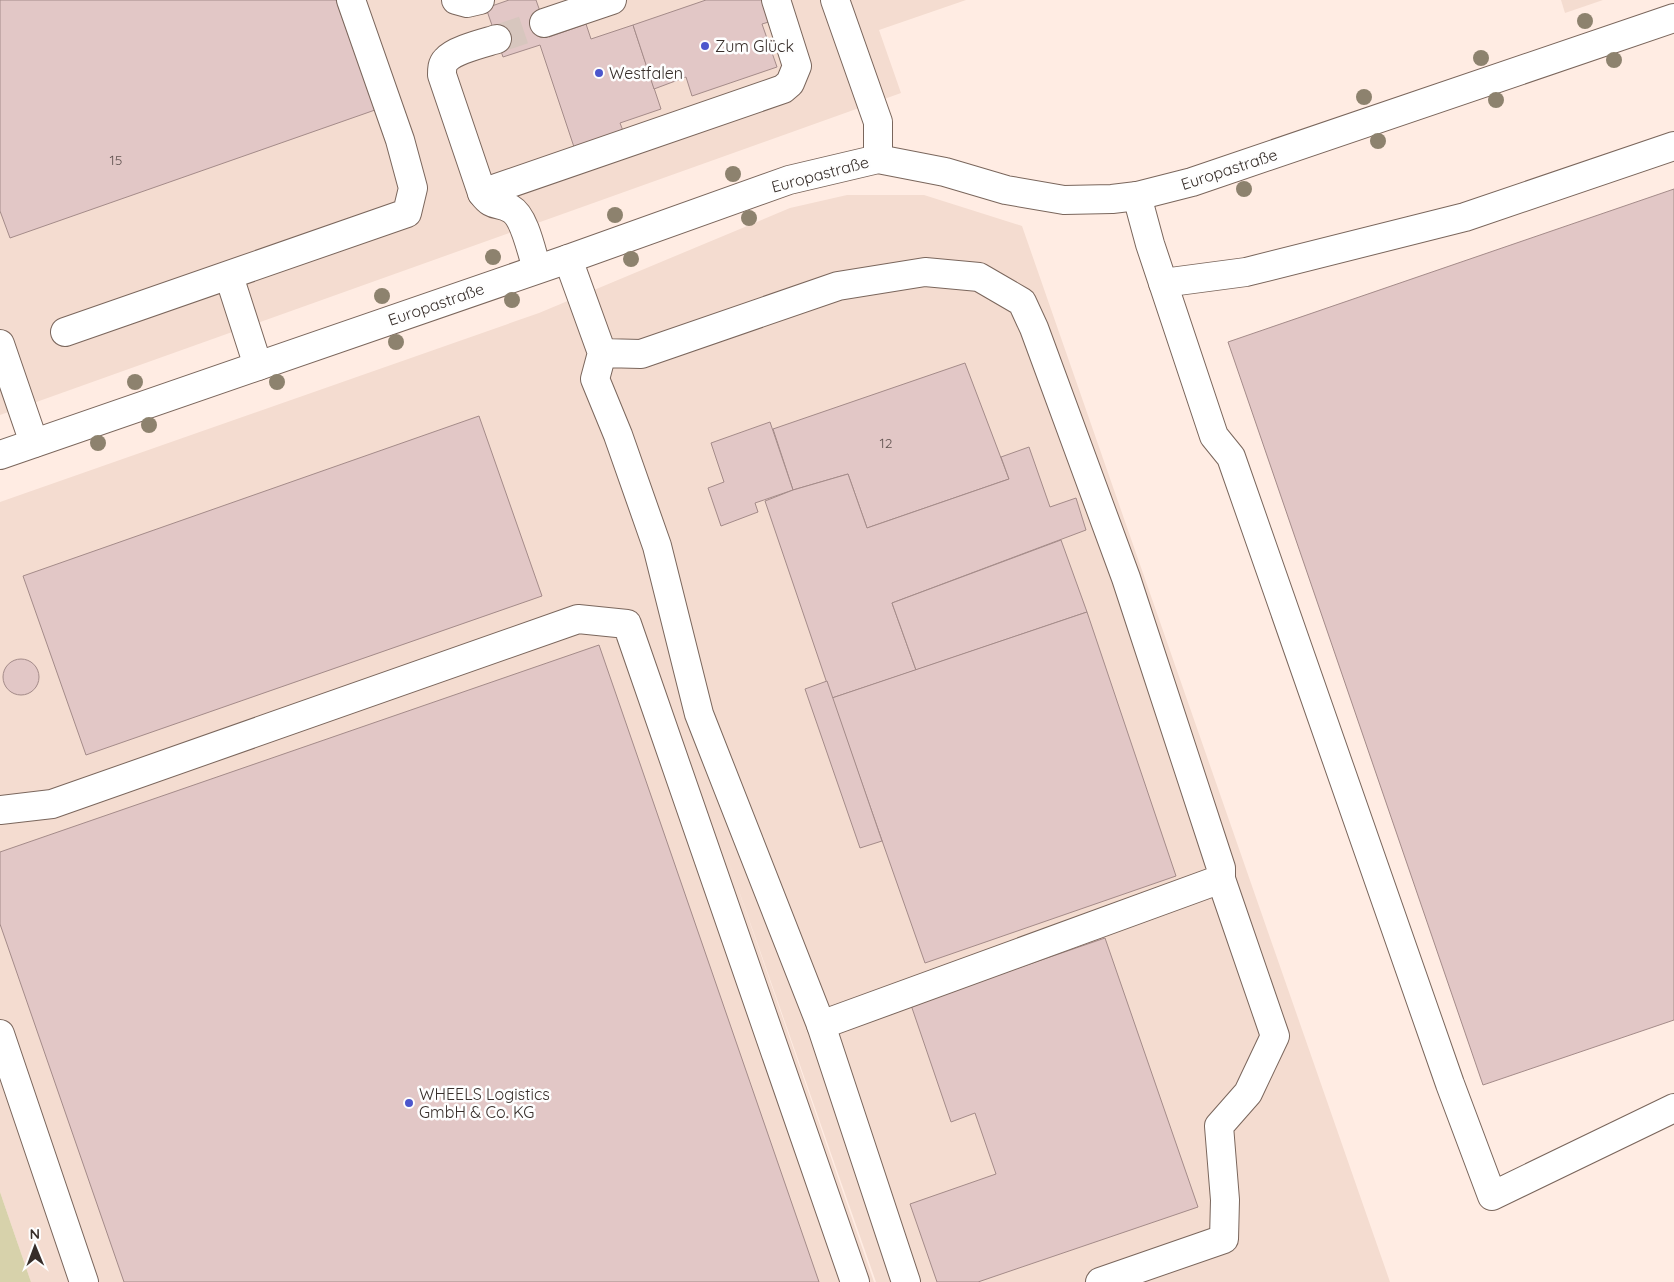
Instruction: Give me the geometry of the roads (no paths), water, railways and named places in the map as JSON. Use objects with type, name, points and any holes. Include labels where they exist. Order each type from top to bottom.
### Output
[{"type":"street","points":[[65,332],[407,212],[413,188],[400,140],[351,0]]},
{"type":"street","points":[[456,0],[468,3],[480,0]]},
{"type":"street","points":[[544,23],[612,0]]},
{"type":"street","points":[[482,193],[783,89],[790,83],[797,66],[776,0]]},
{"type":"street","points":[[835,0],[878,122],[878,159]]},
{"type":"street","name":"Europastraße","points":[[0,454],[568,259],[789,180],[878,159],[945,172],[1006,190],[1064,200],[1112,199],[1137,196],[1192,182],[1674,18]]},
{"type":"street","points":[[497,39],[447,58],[442,65],[442,74],[482,193],[492,204],[504,206],[519,215],[537,269]]},
{"type":"street","points":[[1162,283],[1246,272],[1465,217],[1674,146]]},
{"type":"street","points":[[1137,196],[1162,283],[1214,436],[1231,457],[1444,1066],[1492,1196],[1674,1108]]},
{"type":"street","points":[[568,259],[602,353],[595,379],[618,435],[657,546],[699,714],[821,1025],[906,1282]]},
{"type":"street","points":[[602,353],[641,354],[838,286],[925,272],[979,277],[1022,302],[1034,328],[1126,578],[1221,868],[1221,879],[1275,1036],[1248,1093],[1219,1126],[1225,1200],[1224,1239],[1100,1282]]},
{"type":"street","points":[[229,276],[258,366]]},
{"type":"street","points":[[0,344],[34,443]]},
{"type":"street","points":[[0,810],[52,804],[578,620],[626,624],[855,1282]]},
{"type":"street","points":[[821,1025],[1221,879]]},
{"type":"street","points":[[0,1034],[84,1282]]},
{"type":"tunnel","points":[[497,39],[544,23]]},
{"type":"place","name":"Zum Glück","points":[[705,46]]},
{"type":"place","name":"Westfalen","points":[[599,73]]},
{"type":"place","name":"WHEELS Logistics GmbH & Co. KG","points":[[409,1103]]}]
